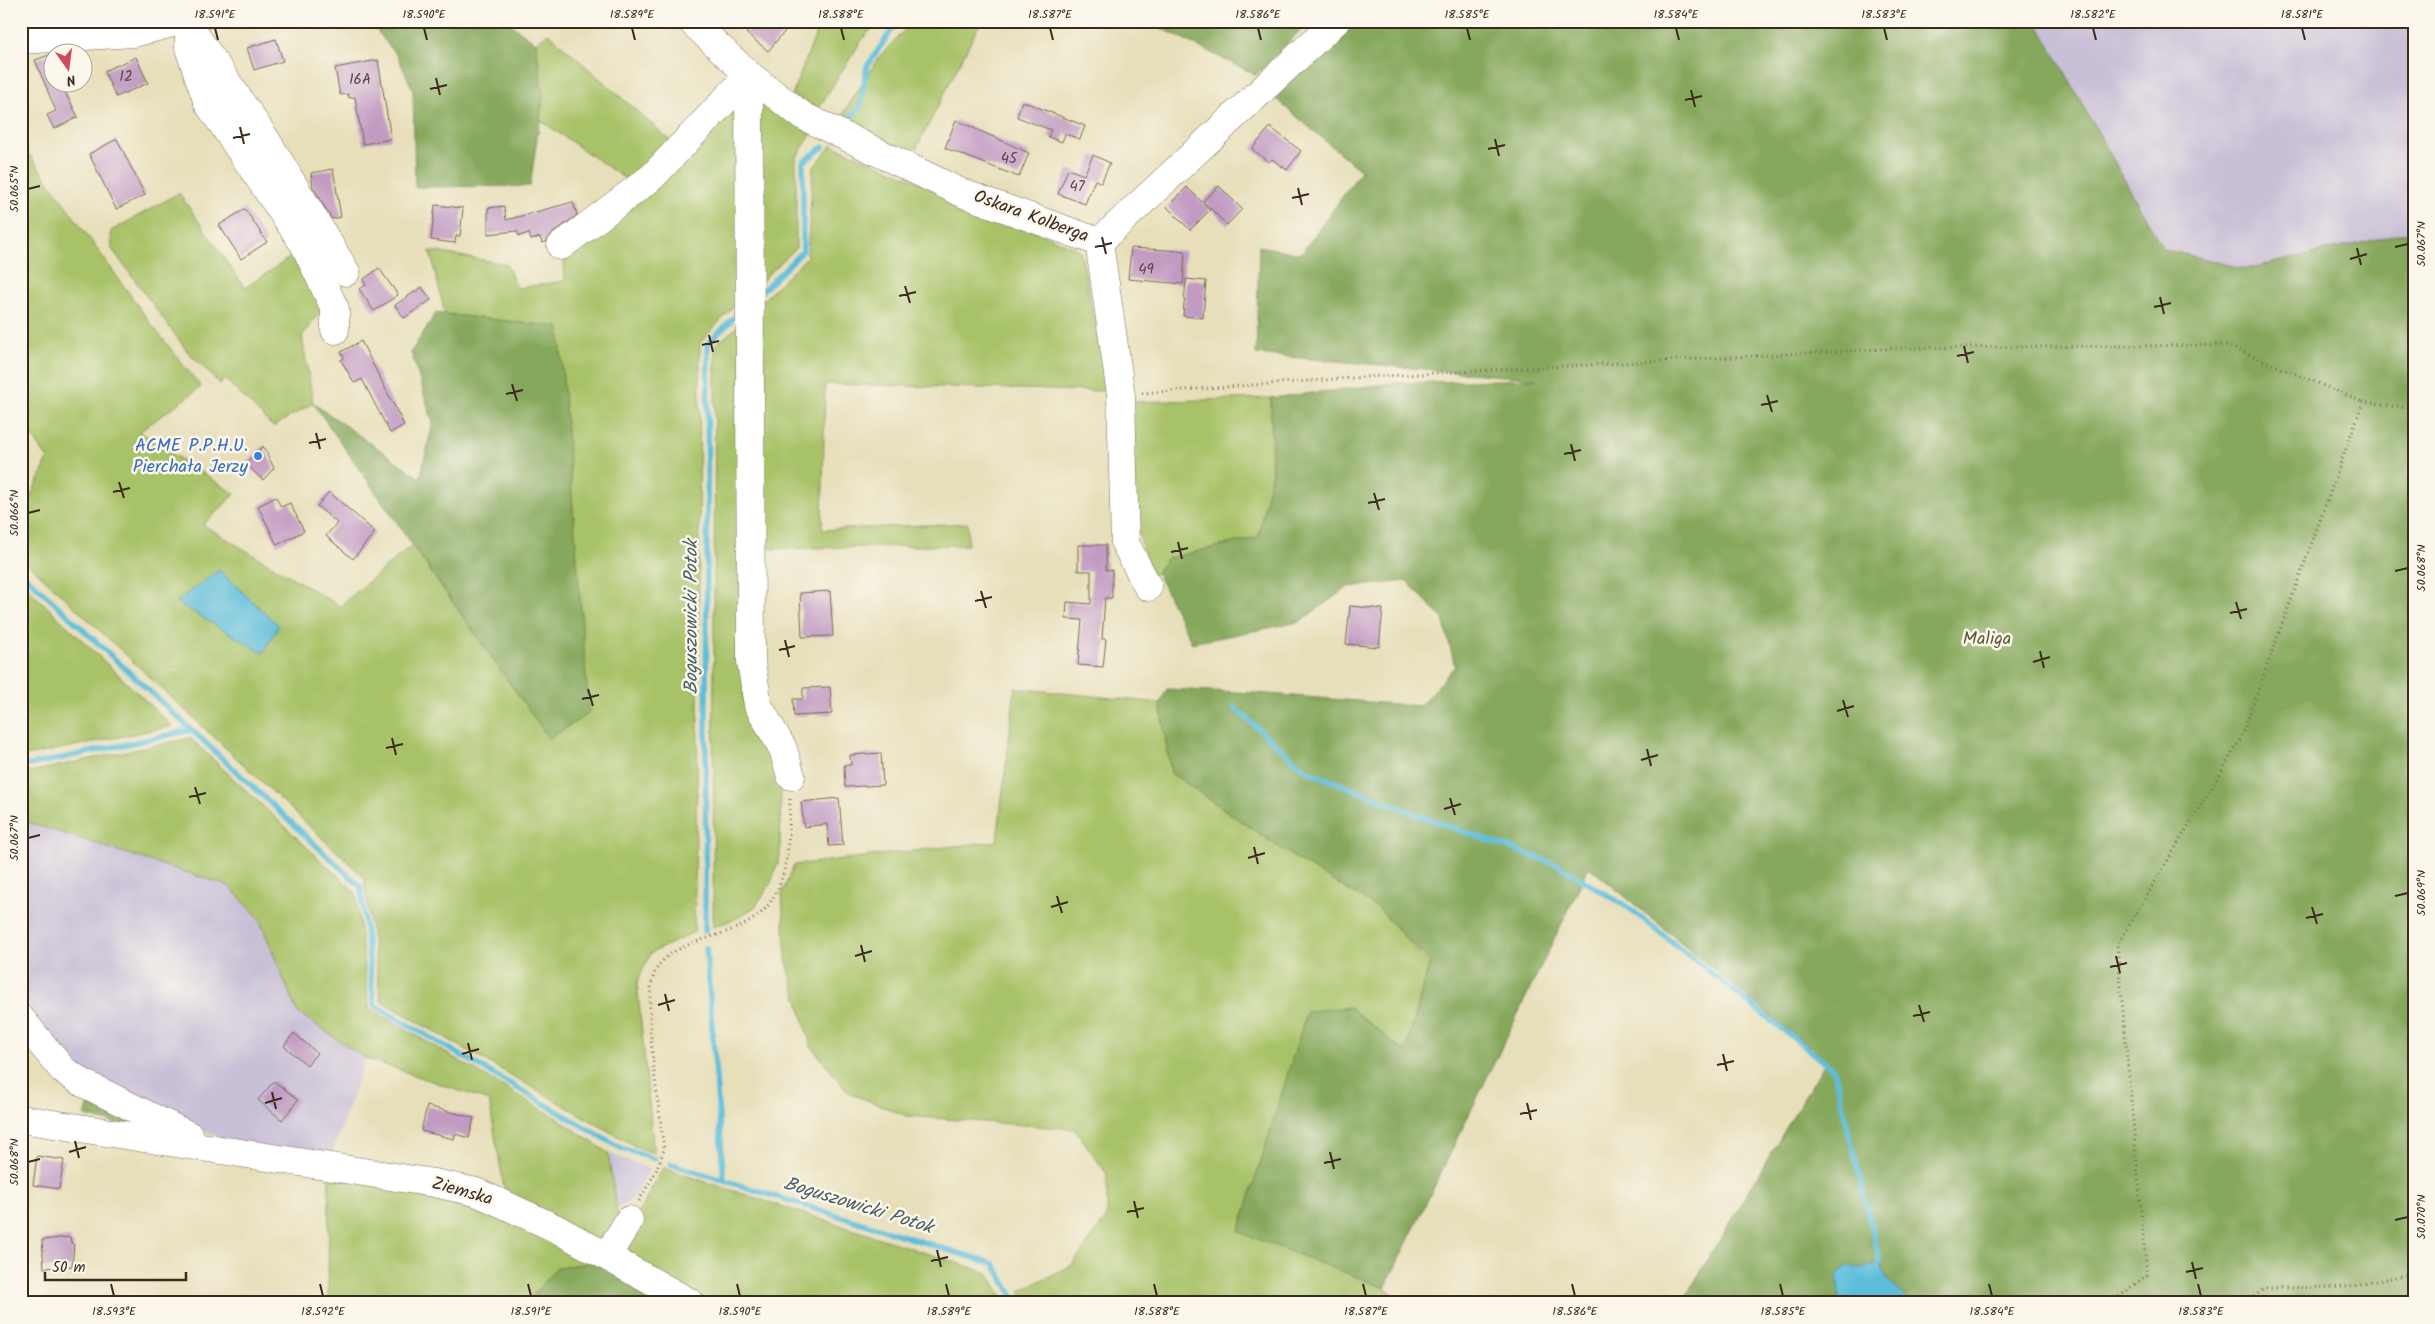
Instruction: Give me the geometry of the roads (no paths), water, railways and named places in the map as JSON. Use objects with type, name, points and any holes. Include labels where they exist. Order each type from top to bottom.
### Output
[{"type":"street","name":"Oskara Kolberga","points":[[690,21],[749,75],[803,116],[962,193],[1099,242],[1336,21]]},
{"type":"street","points":[[21,40],[131,27],[187,23]]},
{"type":"street","points":[[187,23],[265,138],[346,272]]},
{"type":"street","points":[[187,23],[189,48],[208,103],[304,244],[335,309],[335,330]]},
{"type":"street","points":[[562,246],[652,177],[749,75]]},
{"type":"street","points":[[749,75],[751,662],[758,705],[783,749],[791,776]]},
{"type":"street","points":[[1099,242],[1121,395],[1125,543],[1148,588]]},
{"type":"street","name":"Ziemska","points":[[21,1020],[63,1070],[83,1083],[211,1147]]},
{"type":"street","points":[[74,1126],[83,1083]]},
{"type":"street","name":"Ziemska","points":[[21,1119],[211,1147],[434,1183],[476,1192],[557,1229],[691,1303]]},
{"type":"street","points":[[607,1256],[629,1220]]},
{"type":"water","points":[[219,570],[279,626],[263,653],[176,602]]},
{"type":"water","points":[[1880,1262],[1887,1279],[1907,1299],[1907,1303],[1840,1303],[1837,1275],[1847,1266],[1861,1268]]},
{"type":"waterway","points":[[847,122],[860,106],[867,66],[898,21]]},
{"type":"waterway","name":"Boguszowicki Potok","points":[[764,289],[803,251],[803,162],[823,147]]},
{"type":"waterway","name":"Boguszowicki Potok","points":[[705,931],[708,343],[736,316]]},
{"type":"waterway","points":[[21,572],[361,887],[374,1005],[621,1148],[655,1159]]},
{"type":"waterway","points":[[1234,707],[1305,770],[1425,818],[1558,865],[1629,908],[1834,1070],[1880,1262]]},
{"type":"waterway","points":[[21,767],[192,730]]},
{"type":"waterway","points":[[706,948],[724,1181]]},
{"type":"waterway","name":"Boguszowicki Potok","points":[[671,1164],[994,1264],[1017,1303]]},
{"type":"place","name":"ACME P.P.H.U. Pierchała Jerzy","points":[[258,456]]},
{"type":"park label","name":"Maliga","points":[[1987,639]]}]
